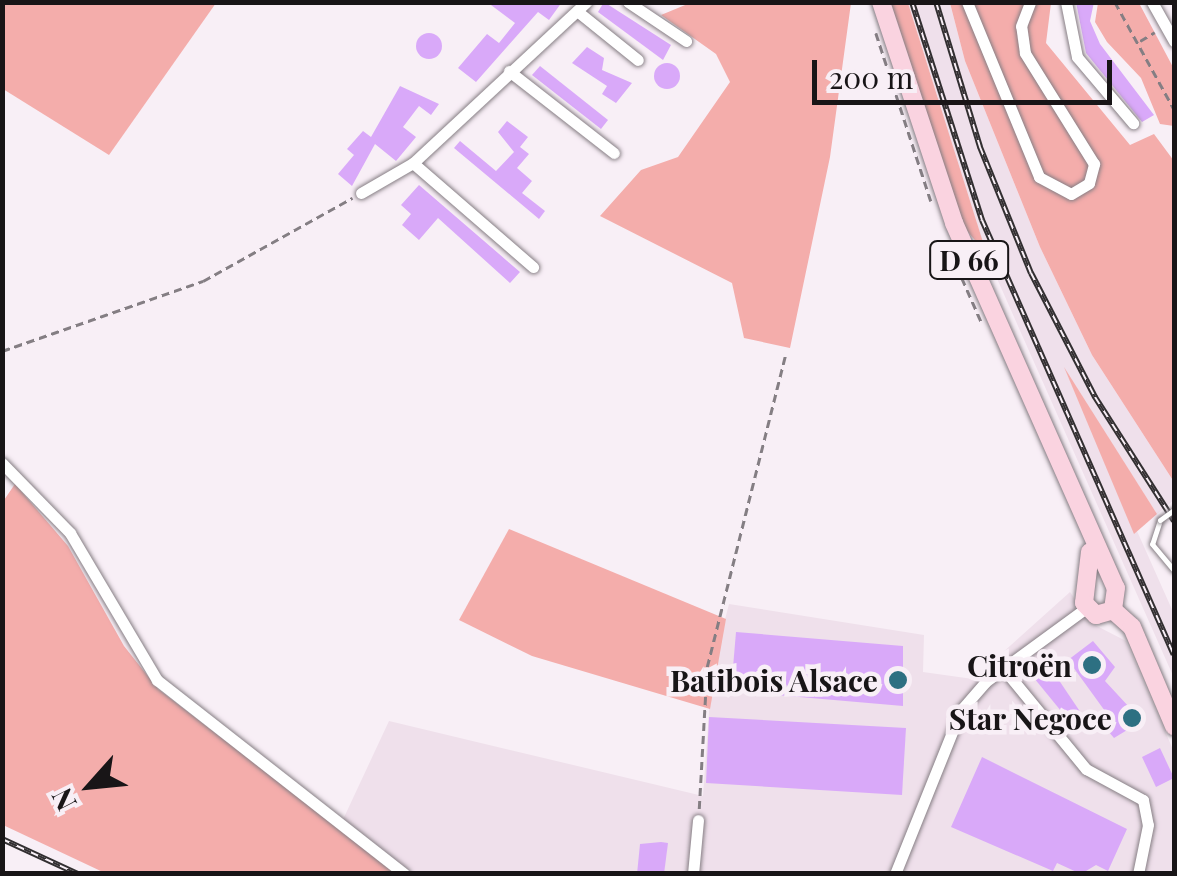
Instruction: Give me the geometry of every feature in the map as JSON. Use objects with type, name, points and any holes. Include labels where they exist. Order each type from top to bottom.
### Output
[{"type":"main road","name":"D 66","points":[[881,2],[954,223],[1080,509],[1099,581]]},
{"type":"main road","points":[[1113,610],[1118,594],[1099,581],[1086,608],[1113,610],[1132,627],[1174,726]]},
{"type":"street","points":[[628,2],[686,41]]},
{"type":"street","points":[[967,2],[1039,177],[1058,193],[1075,194],[1092,179],[1093,159],[1042,77],[1027,38],[1034,2]]},
{"type":"street","points":[[1066,2],[1077,57],[1133,123]]},
{"type":"street","points":[[1152,2],[1174,41]]},
{"type":"street","points":[[360,193],[413,163],[582,7],[638,60]]},
{"type":"street","points":[[509,71],[614,153]]},
{"type":"street","points":[[413,163],[532,268]]},
{"type":"street","points":[[2,463],[70,533],[157,680],[404,874]]},
{"type":"street","points":[[895,874],[946,736],[972,696],[1086,608]]},
{"type":"street","points":[[1004,668],[1086,769],[1143,800],[1148,825],[1138,874]]},
{"type":"street","points":[[692,874],[698,820]]},
{"type":"lane","points":[[1174,510],[1160,520],[1152,544],[1174,570]]},
{"type":"path","points":[[1116,2],[1123,28],[1139,41],[1174,109]]},
{"type":"path","points":[[1139,41],[1165,26]]},
{"type":"path","points":[[2,351],[203,281],[360,193]]},
{"type":"path","points":[[698,820],[707,668],[785,356]]},
{"type":"shaded area","points":[[2,3],[216,3],[109,155],[3,89]]},
{"type":"shaded area","points":[[690,3],[851,3],[830,157],[790,348],[744,338],[732,283],[600,216],[641,170],[678,157],[730,82],[716,54],[661,15]]},
{"type":"shaded area","points":[[891,3],[908,3],[987,255],[964,227]]},
{"type":"shaded area","points":[[908,3],[950,3],[965,61],[1040,247],[1092,355],[1174,482],[1174,500],[1157,514],[1067,374],[1174,614],[1174,678],[987,256]]},
{"type":"shaded area","points":[[950,3],[1051,3],[1046,43],[1130,145],[1154,134],[1174,161],[1174,482],[1092,355],[1040,247],[965,61]]},
{"type":"shaded area","points":[[1098,3],[1139,3],[1174,69],[1174,126],[1160,124],[1141,78],[1107,42],[1095,22]]},
{"type":"shaded area","points":[[1064,367],[1157,514],[1134,534]]},
{"type":"shaded area","points":[[15,484],[68,546],[124,646],[158,689],[397,873],[105,873],[3,825],[2,503]]},
{"type":"shaded area","points":[[509,529],[726,619],[710,709],[532,656],[459,620]]},
{"type":"shaded area","points":[[1070,592],[1091,623],[1126,641],[1174,752],[1174,873],[397,873],[340,826],[389,721],[703,796],[712,670],[729,604],[924,635],[923,672],[973,679]]},
{"type":"building","points":[[487,2],[562,2],[549,20],[538,12],[476,82],[458,68],[487,34],[499,43],[515,23]]},
{"type":"building","points":[[604,2],[671,45],[663,60],[598,12]]},
{"type":"building","points":[[1076,2],[1094,2],[1090,21],[1100,44],[1154,115],[1142,122],[1086,53]]},
{"type":"building","points":[[429,33],[438,37],[442,46],[438,55],[429,59],[420,55],[416,46],[420,37]]},
{"type":"building","points":[[587,47],[604,58],[602,70],[632,83],[616,103],[602,94],[607,86],[572,63]]},
{"type":"building","points":[[667,63],[676,67],[680,76],[676,85],[667,89],[658,85],[654,76],[658,67]]},
{"type":"building","points":[[540,66],[608,120],[601,129],[532,75]]},
{"type":"building","points":[[400,86],[439,104],[431,115],[419,106],[403,127],[416,137],[396,161],[375,144],[352,186],[338,174],[354,155],[347,149],[363,131],[371,137]]},
{"type":"building","points":[[507,121],[528,137],[520,147],[529,154],[517,168],[532,181],[522,193],[545,211],[539,219],[454,148],[460,141],[496,171],[514,152],[498,132]]},
{"type":"building","points":[[419,185],[520,272],[510,283],[438,218],[419,240],[402,225],[411,214],[401,205]]},
{"type":"building","points":[[736,632],[903,646],[903,706],[731,691]]},
{"type":"building","points":[[1093,641],[1115,667],[1105,681],[1142,721],[1114,738],[1102,724],[1110,718],[1068,660]]},
{"type":"building","points":[[1048,664],[1081,713],[1070,722],[1034,678]]},
{"type":"building","points":[[709,717],[906,728],[902,795],[706,783]]},
{"type":"building","points":[[1160,748],[1174,778],[1156,787],[1142,757]]},
{"type":"building","points":[[982,757],[1127,829],[1108,871],[1096,865],[1081,874],[1057,863],[1053,871],[951,827]]},
{"type":"building","points":[[668,843],[664,874],[637,874],[640,844]]},
{"type":"railway","points":[[912,2],[982,220],[1174,655]]},
{"type":"railway","points":[[936,2],[980,147],[1031,273],[1095,397],[1174,521]]},
{"type":"railway","points":[[2,839],[78,874]]},
{"type":"place","name":"Citroën","points":[[1092,665]]},
{"type":"place","name":"Batibois Alsace","points":[[898,680]]},
{"type":"place","name":"Star Negoce","points":[[1132,718]]}]
